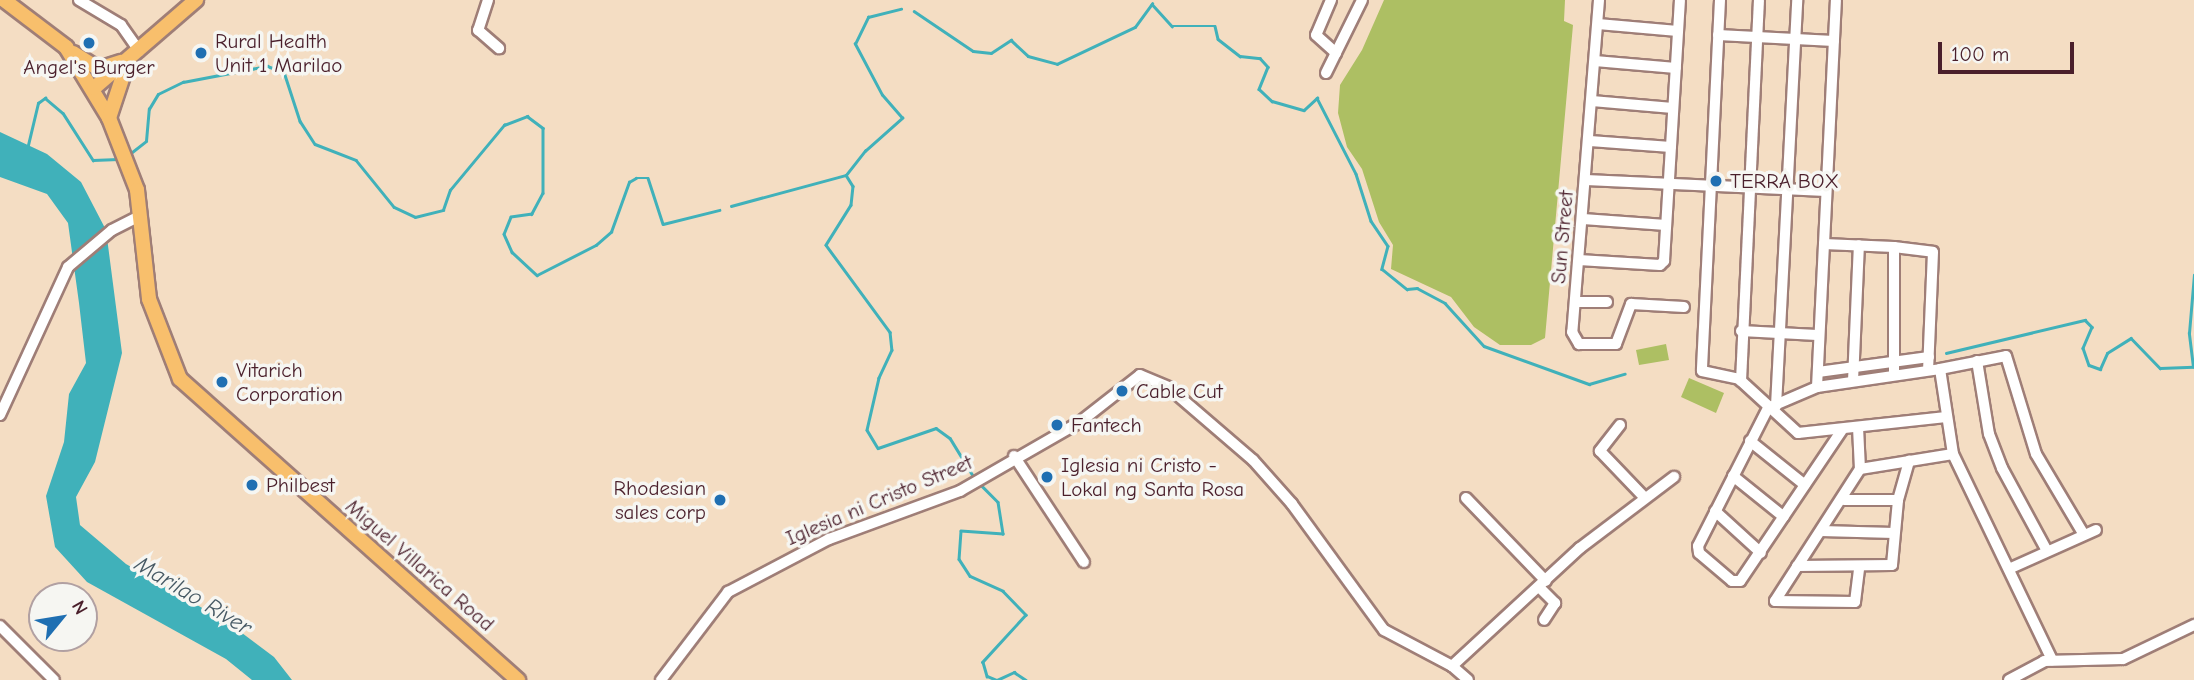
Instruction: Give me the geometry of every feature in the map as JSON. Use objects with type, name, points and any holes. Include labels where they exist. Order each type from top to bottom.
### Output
[{"type":"main road","name":"Miguel Villarica Road","points":[[4,0],[66,47],[94,88],[109,118],[130,172],[140,216],[149,299],[180,379],[518,680]]},
{"type":"main road","points":[[94,88],[196,0]]},
{"type":"main road","points":[[66,47],[99,68],[135,54]]},
{"type":"main road","points":[[109,118],[118,83],[135,54]]},
{"type":"street","points":[[79,0],[121,24],[135,54]]},
{"type":"street","points":[[488,0],[478,30],[499,48]]},
{"type":"street","points":[[1331,0],[1316,35],[1336,53]]},
{"type":"street","points":[[1326,73],[1362,0]]},
{"type":"street","name":"Sun Street","points":[[1600,0],[1572,332],[1579,344],[1616,344],[1631,304],[1684,307]]},
{"type":"street","points":[[1579,260],[1660,265],[1669,186],[1680,0]]},
{"type":"street","points":[[1720,0],[1702,371],[1741,381],[1798,433],[1946,417]]},
{"type":"street","points":[[1741,381],[1741,331],[1759,0]]},
{"type":"street","points":[[1797,0],[1779,334],[1772,407],[1750,441],[1698,546],[1699,553],[1735,583],[1761,553],[1842,430]]},
{"type":"street","points":[[1817,387],[1817,335],[1836,0]]},
{"type":"street","points":[[1598,24],[1678,31]]},
{"type":"street","points":[[1718,35],[1794,42],[1834,41]]},
{"type":"street","points":[[1595,61],[1676,68]]},
{"type":"street","points":[[1592,102],[1673,108]]},
{"type":"street","points":[[1590,141],[1671,147]]},
{"type":"street","points":[[1586,180],[1669,186],[1826,191]]},
{"type":"street","points":[[0,415],[68,267],[111,230],[140,216]]},
{"type":"street","points":[[1583,219],[1666,225]]},
{"type":"street","points":[[1824,244],[1894,247],[1933,252],[1929,356],[1953,454],[2011,568],[2052,660]]},
{"type":"street","points":[[1853,381],[1859,245]]},
{"type":"street","points":[[1894,247],[1894,370]]},
{"type":"street","points":[[1575,302],[1607,302]]},
{"type":"street","points":[[1741,331],[1817,335]]},
{"type":"street","points":[[1772,407],[1817,387],[1894,370],[1929,356]]},
{"type":"street","points":[[1818,372],[1852,369],[1934,370],[2006,356],[2036,454],[2083,533]]},
{"type":"street","points":[[1977,361],[1993,445],[2046,549]]},
{"type":"street","name":"Iglesia ni Cristo Street","points":[[661,680],[728,592],[829,539],[960,491],[1014,456],[1080,422],[1140,374],[1168,387],[1253,460],[1292,504],[1384,631],[1452,666],[1468,680]]},
{"type":"street","points":[[1620,425],[1600,451],[1646,498]]},
{"type":"street","points":[[1766,611],[1776,601],[1797,566],[1844,500],[1860,468],[1858,427]]},
{"type":"street","points":[[1750,441],[1805,485]]},
{"type":"street","points":[[1860,468],[1953,454]]},
{"type":"street","points":[[1014,456],[1084,562]]},
{"type":"street","points":[[1797,566],[1859,568],[1892,565],[1898,500],[1909,461]]},
{"type":"street","points":[[1452,666],[1542,584],[1674,477]]},
{"type":"street","points":[[1733,477],[1784,517]]},
{"type":"street","points":[[1466,498],[1542,584],[1555,603],[1544,620]]},
{"type":"street","points":[[1844,500],[1898,500]]},
{"type":"street","points":[[1715,511],[1761,553]]},
{"type":"street","points":[[2011,568],[2046,549],[2096,530]]},
{"type":"street","points":[[1821,531],[1894,533]]},
{"type":"street","points":[[1776,601],[1855,602],[1859,568]]},
{"type":"street","points":[[2009,680],[2052,660],[2123,659],[2194,625]]},
{"type":"street","points":[[0,626],[54,680]]},
{"type":"green space","points":[[1384,0],[1565,0],[1564,21],[1573,25],[1545,338],[1531,345],[1500,345],[1474,327],[1451,297],[1391,269],[1393,245],[1379,222],[1362,169],[1347,147],[1338,113],[1340,85],[1362,50]]},
{"type":"green space","points":[[1666,344],[1669,360],[1639,365],[1636,350]]},
{"type":"green space","points":[[1689,378],[1724,393],[1716,413],[1681,397]]},
{"type":"water","points":[[0,132],[47,154],[81,182],[106,230],[122,353],[95,462],[76,497],[80,525],[126,564],[230,624],[274,657],[292,680],[252,680],[226,659],[98,588],[98,582],[87,582],[55,547],[46,496],[64,442],[69,394],[86,363],[68,223],[47,194],[0,177]]},
{"type":"waterway","points":[[914,11],[973,51],[991,53],[1011,40],[1028,56],[1057,64],[1135,27],[1152,4],[1172,26],[1215,26],[1218,39],[1240,56],[1260,58],[1268,67],[1259,89],[1272,101],[1304,110],[1317,98],[1356,174],[1371,221],[1388,246],[1382,269],[1407,289],[1417,288],[1445,303],[1484,346],[1589,384],[1625,374]]},
{"type":"waterway","points":[[846,175],[865,151],[902,118],[882,95],[855,44],[868,17],[901,9]]},
{"type":"waterway","points":[[127,156],[146,141],[149,109],[158,94],[183,82],[267,66],[284,72],[300,121],[315,144],[356,160],[394,207],[415,217],[443,210],[450,190],[504,125],[527,116],[543,128],[543,193],[532,214],[511,217],[504,234],[512,252],[537,275],[596,245],[611,232],[629,182],[636,178],[648,178],[663,224],[719,210]]},
{"type":"waterway","points":[[28,145],[38,103],[45,98],[63,113],[93,160],[118,159]]},
{"type":"waterway","points":[[846,175],[853,186],[851,205],[826,245],[890,332],[892,350],[879,378],[867,430],[878,448],[936,428],[950,438],[975,479]]},
{"type":"waterway","points":[[731,206],[846,175]]},
{"type":"waterway","points":[[1946,353],[2085,320],[2092,327],[2083,348],[2089,365],[2100,369],[2107,353],[2131,338],[2160,368],[2193,367],[2189,333],[2194,275]]},
{"type":"waterway","points":[[980,484],[998,502],[1003,534],[961,531],[959,559],[970,576],[1003,591],[1026,615],[983,662],[987,676],[997,680],[1014,672],[1026,680]]},
{"type":"place","name":"Angel's Burger","points":[[89,43]]},
{"type":"place","name":"Rural Health Unit 1 Marilao","points":[[201,53]]},
{"type":"place","name":"TERRA BOX","points":[[1716,181]]},
{"type":"place","name":"Vitarich Corporation","points":[[222,382]]},
{"type":"place","name":"Cable Cut","points":[[1122,391]]},
{"type":"place","name":"Fantech","points":[[1057,425]]},
{"type":"place","name":"Iglesia ni Cristo - Lokal ng Santa Rosa","points":[[1047,477]]},
{"type":"place","name":"Philbest","points":[[252,485]]},
{"type":"place","name":"Rhodesian sales corp","points":[[720,500]]},
{"type":"water label","name":"Marilao River","points":[[193,596]]}]
